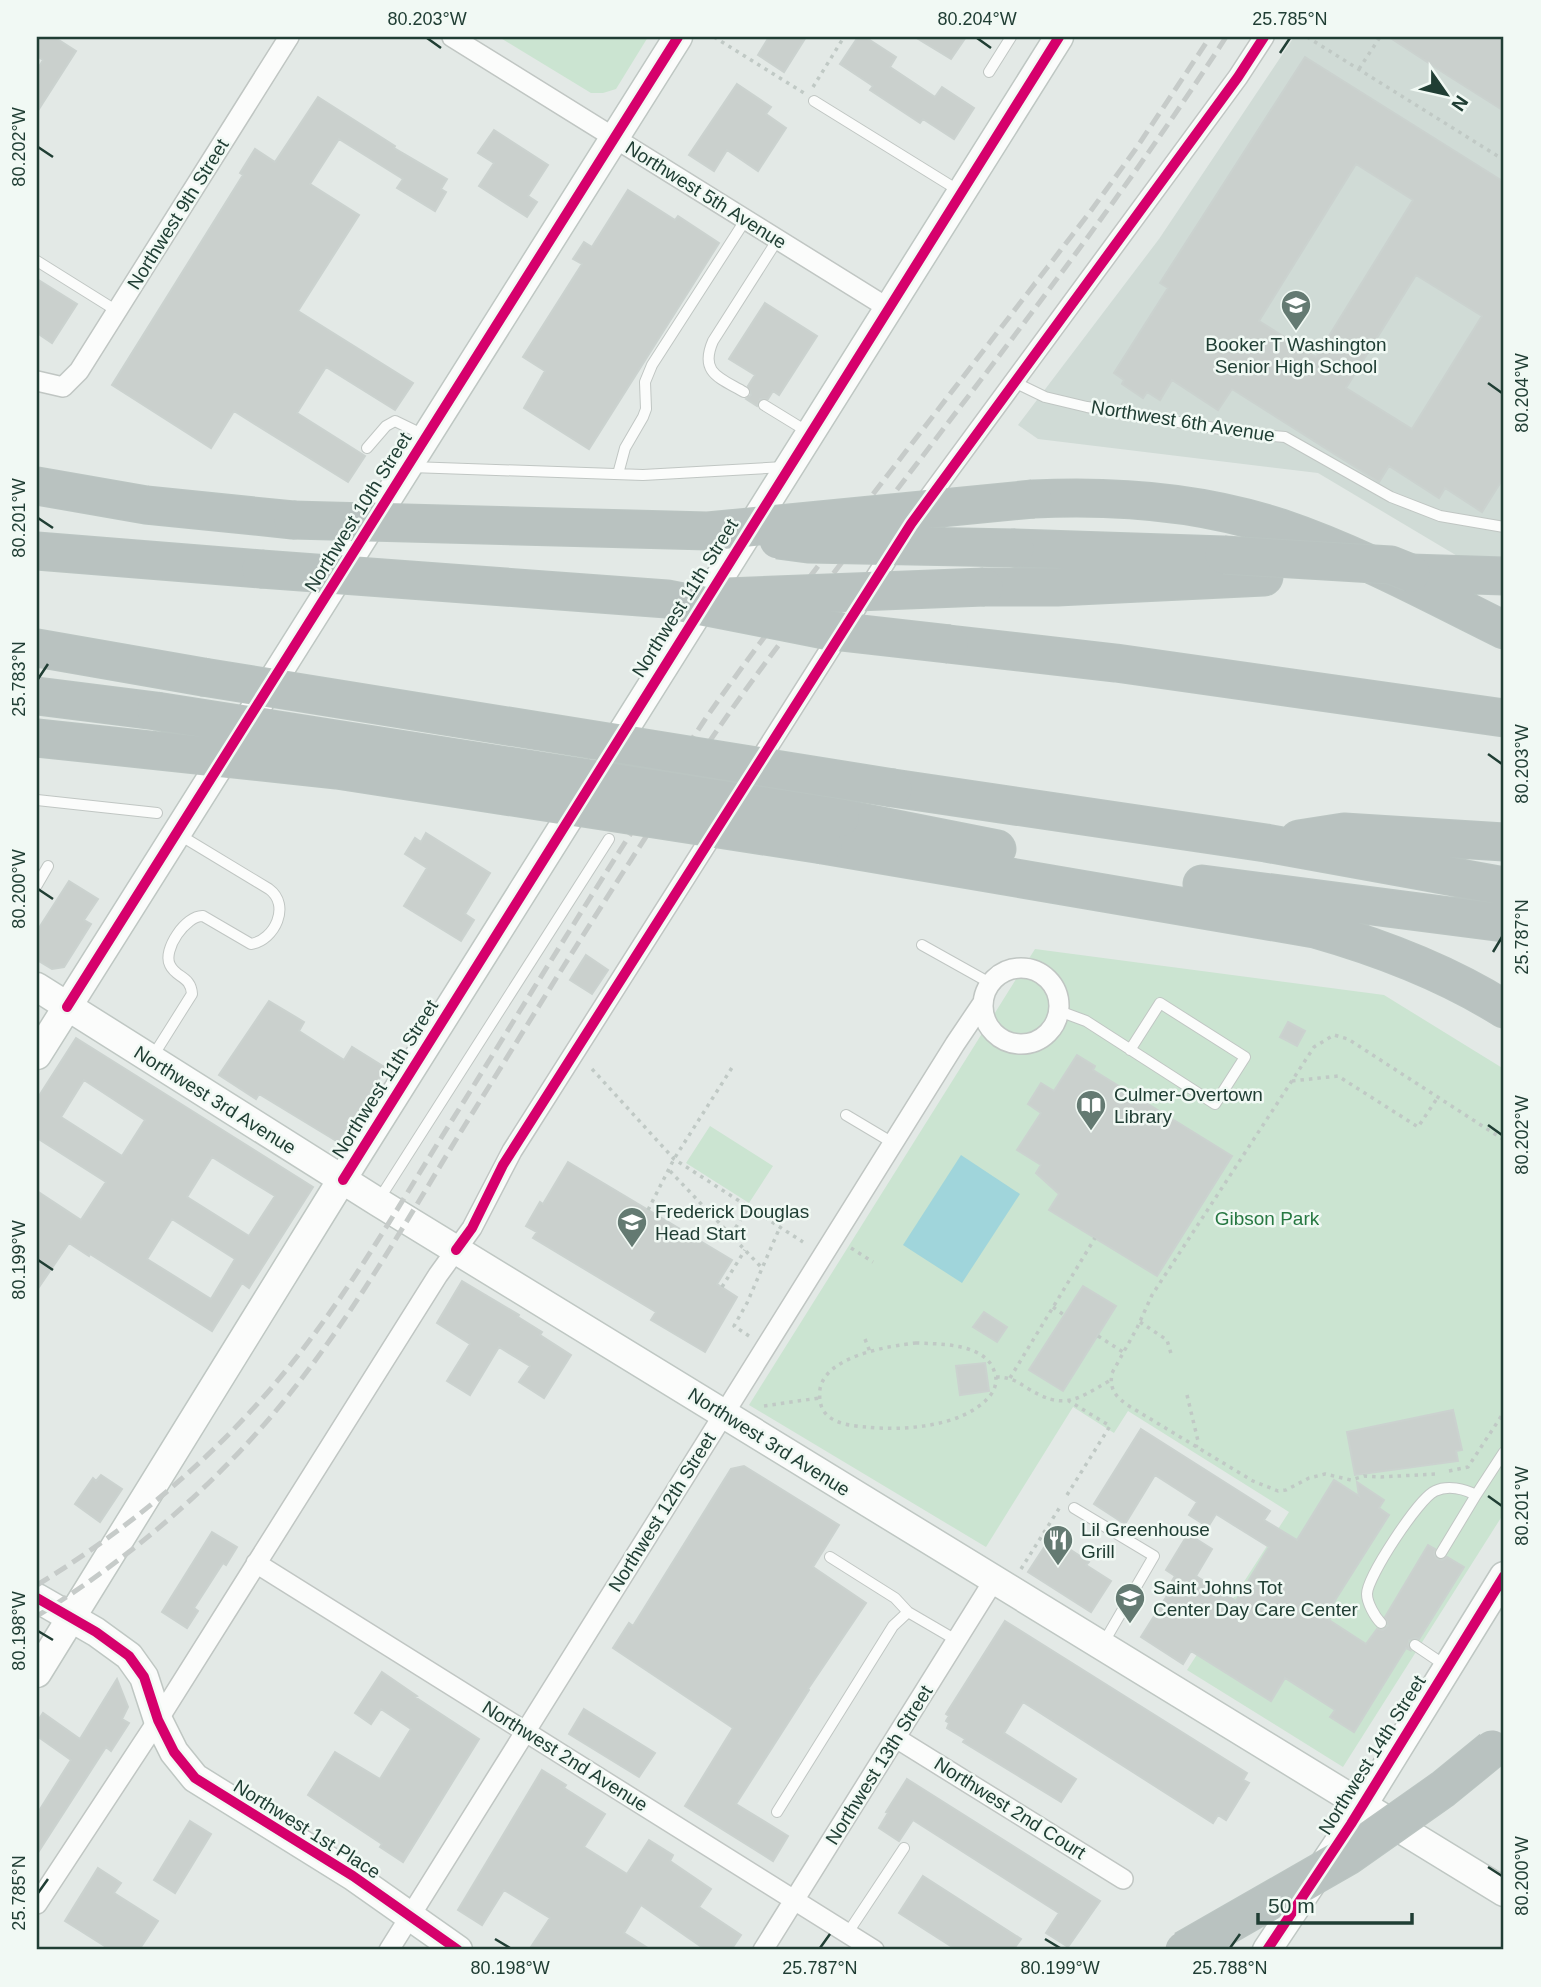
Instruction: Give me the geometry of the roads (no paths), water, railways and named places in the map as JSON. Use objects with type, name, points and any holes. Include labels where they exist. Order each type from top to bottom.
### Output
[{"type":"highway","points":[[37,486],[146,505],[293,520],[708,531],[808,544],[1224,555],[1391,565],[1504,592]]},
{"type":"highway","points":[[708,531],[1033,499],[1097,498],[1187,506],[1279,528],[1342,552],[1504,630]]},
{"type":"highway","points":[[37,551],[667,599],[984,587],[1057,587],[1264,577],[1427,574],[1504,576]]},
{"type":"highway","points":[[667,599],[825,630],[1004,648],[1504,718]]},
{"type":"highway","points":[[37,648],[894,788],[1266,844],[1504,886]]},
{"type":"highway","points":[[37,696],[156,711],[831,832],[1315,929],[1356,940],[1426,966],[1504,1009]]},
{"type":"highway","points":[[37,738],[337,770],[831,832],[1091,866],[1196,884],[1504,923]]},
{"type":"highway","points":[[1266,844],[1344,832],[1504,842]]},
{"type":"highway","points":[[1184,1950],[1348,1856],[1443,1790],[1500,1740]]},
{"type":"street","name":"Northwest 9th Street","points":[[37,381],[63,387],[79,372],[289,37]]},
{"type":"street","name":"Northwest 5th Avenue","points":[[453,37],[888,308]]},
{"type":"street","name":"Northwest 10th Street","points":[[37,1055],[678,37]]},
{"type":"street","points":[[37,1904],[158,1720],[438,1275],[472,1228],[512,1151],[891,553],[1265,37]]},
{"type":"street","name":"Northwest 11th Street","points":[[37,1673],[961,193],[1052,39]]},
{"type":"street","points":[[982,1004],[990,1029],[1011,1044],[1024,1045],[1037,1041],[1055,1024],[1059,999],[1055,987],[1036,970],[1023,967],[1011,969],[999,974],[990,983]]},
{"type":"street","name":"Northwest 12th Street","points":[[389,1950],[982,1004],[990,983]]},
{"type":"street","name":"Northwest 3rd Avenue","points":[[37,988],[378,1202],[1504,1892]]},
{"type":"street","name":"Northwest 2nd Avenue","points":[[256,1563],[874,1950]]},
{"type":"street","name":"Northwest 14th Street","points":[[1267,1950],[1362,1805],[1504,1576]]},
{"type":"street","name":"Northwest 13th Street","points":[[763,1950],[994,1580]]},
{"type":"street","points":[[37,1598],[105,1637],[129,1656],[144,1677],[158,1720]]},
{"type":"street","name":"Northwest 1st Place","points":[[158,1720],[174,1752],[195,1778],[353,1876],[458,1950]]},
{"type":"street","name":"Northwest 2nd Court","points":[[896,1738],[1123,1879]]},
{"type":"lane","points":[[989,72],[1011,37]]},
{"type":"lane","points":[[814,101],[961,193]]},
{"type":"lane","points":[[618,474],[625,448],[646,409],[645,382],[652,365],[746,219]]},
{"type":"lane","points":[[744,393],[713,374],[708,366],[707,356],[713,341],[778,239]]},
{"type":"lane","points":[[37,261],[117,311]]},
{"type":"lane","name":"Northwest 6th Avenue","points":[[1014,382],[1045,397],[1087,407],[1251,434],[1285,437],[1391,497],[1440,516],[1504,527]]},
{"type":"lane","points":[[764,405],[810,433]]},
{"type":"lane","points":[[367,448],[386,426],[395,421],[426,436]]},
{"type":"lane","points":[[407,466],[643,475],[788,467]]},
{"type":"lane","points":[[37,800],[157,813]]},
{"type":"lane","points":[[151,1060],[192,994],[190,982],[174,970],[168,961],[170,947],[186,923],[197,916],[203,916],[251,944],[266,938],[281,909],[279,900],[269,889],[178,834]]},
{"type":"lane","points":[[378,1202],[609,839]]},
{"type":"lane","points":[[37,885],[48,866]]},
{"type":"lane","points":[[922,945],[990,983]]},
{"type":"lane","points":[[1059,1011],[1086,1021],[1130,1050],[1215,1104],[1245,1057],[1160,1003],[1130,1050]]},
{"type":"lane","points":[[846,1115],[893,1143]]},
{"type":"lane","points":[[1441,1553],[1504,1452]]},
{"type":"lane","points":[[1381,1623],[1376,1618],[1367,1594],[1373,1576],[1417,1506],[1435,1491],[1463,1488],[1476,1495]]},
{"type":"lane","points":[[1074,1508],[1154,1556],[1102,1646]]},
{"type":"lane","points":[[830,1557],[895,1598],[908,1612],[956,1640]]},
{"type":"lane","points":[[777,1812],[893,1626],[908,1612]]},
{"type":"lane","points":[[1415,1645],[1447,1667]]},
{"type":"lane","points":[[847,1934],[904,1847]]},
{"type":"water","points":[[961,1155],[1020,1194],[962,1283],[903,1245]]},
{"type":"railway","points":[[37,1585],[113,1534],[185,1476],[250,1412],[309,1341],[369,1255],[581,912],[704,721],[794,597],[1090,212],[1210,37]]},
{"type":"railway","points":[[37,1616],[138,1545],[200,1492],[257,1433],[309,1369],[379,1266],[589,926],[718,729],[782,640],[1090,234],[1226,37]]},
{"type":"place","name":"Booker T Washington Senior High School","points":[[1296,332]]},
{"type":"place","name":"Culmer-Overtown Library","points":[[1091,1132]]},
{"type":"place","name":"Frederick Douglas Head Start","points":[[632,1249]]},
{"type":"place","name":"Lil Greenhouse Grill","points":[[1058,1567]]},
{"type":"place","name":"Saint Johns Tot Center Day Care Center","points":[[1130,1625]]},
{"type":"park label","name":"Gibson Park","points":[[1267,1218]]}]
